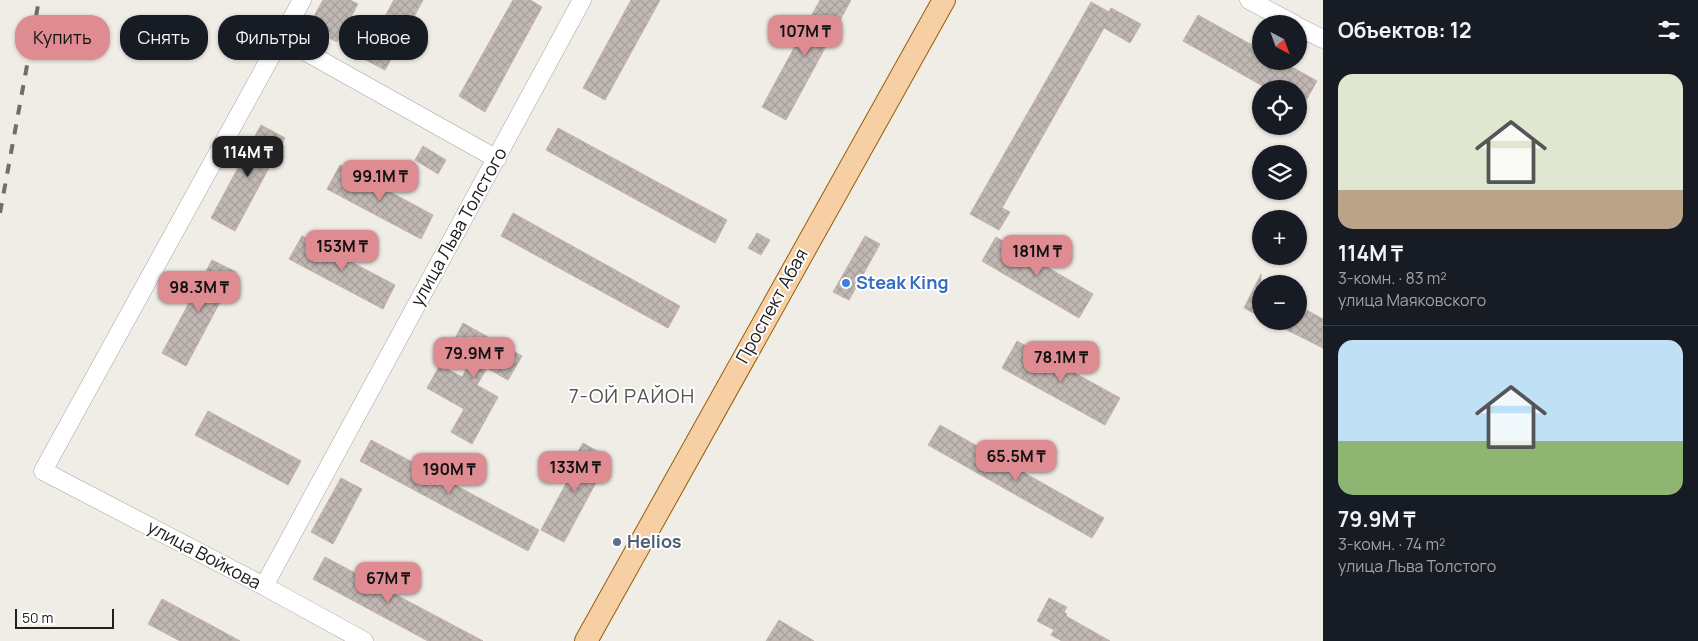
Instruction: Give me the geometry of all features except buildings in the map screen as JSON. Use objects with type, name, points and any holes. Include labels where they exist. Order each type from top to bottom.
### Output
[{"type":"main road","name":"Проспект Абая","points":[[586,641],[944,0]]},
{"type":"street","points":[[294,15],[302,0]]},
{"type":"street","name":"улица Льва Толстого","points":[[264,586],[582,0]]},
{"type":"street","points":[[1249,0],[1277,15]]},
{"type":"street","points":[[1308,31],[1323,40]]},
{"type":"street","name":"улица Войкова","points":[[269,60],[121,325],[43,471],[264,586],[364,641]]},
{"type":"street","points":[[320,60],[497,159]]},
{"type":"railway","points":[[0,213],[39,0]]},
{"type":"place","name":"Steak King","points":[[846,283]]},
{"type":"place","name":"Helios","points":[[617,542]]},
{"type":"district","name":"7-ОЙ РАЙОН","points":[[632,396]]}]
